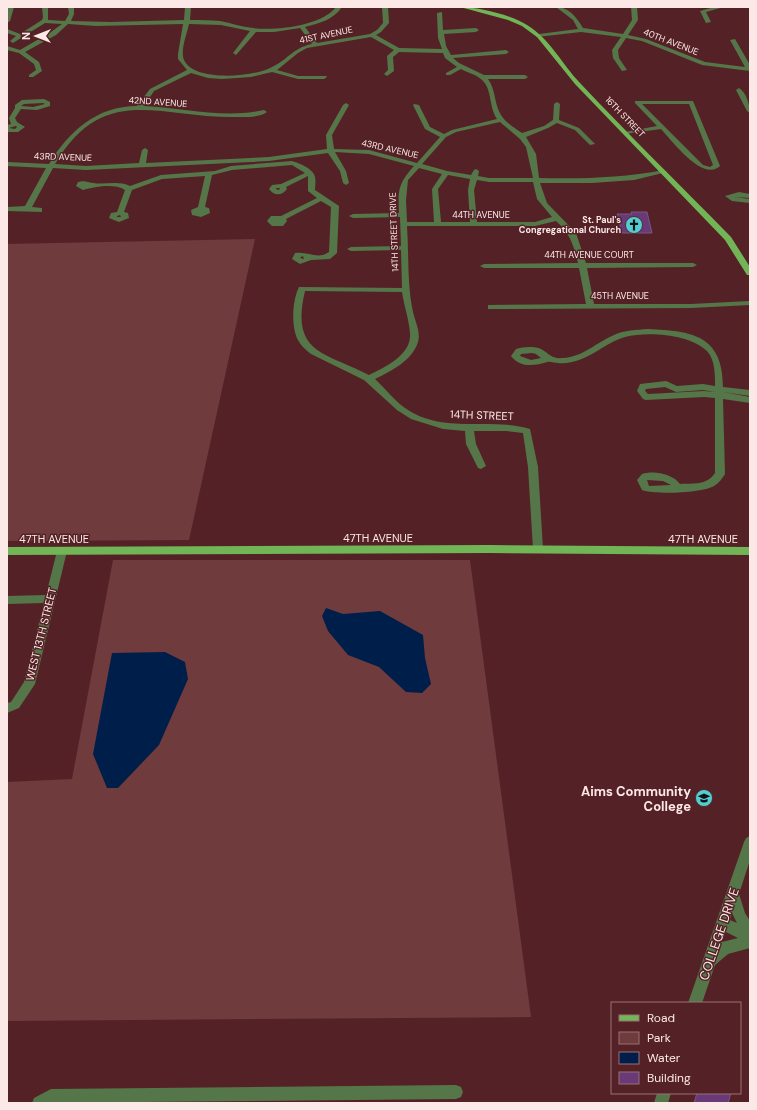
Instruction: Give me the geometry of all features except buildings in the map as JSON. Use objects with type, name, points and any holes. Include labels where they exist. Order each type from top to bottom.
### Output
[{"type":"main road","name":"16TH STREET","points":[[463,7],[510,19],[524,25],[539,36],[577,83],[728,239],[748,265],[750,272]]},
{"type":"main road","name":"47TH AVENUE","points":[[7,551],[538,549],[750,551]]},
{"type":"street","points":[[44,7],[46,17],[44,21]]},
{"type":"street","points":[[21,52],[68,23],[72,12],[71,7]]},
{"type":"street","points":[[139,108],[152,90],[192,70],[181,58],[188,7]]},
{"type":"street","points":[[13,40],[44,21],[96,24],[216,22],[254,30],[273,30],[326,20],[336,13],[339,7]]},
{"type":"street","points":[[372,34],[379,31],[386,23],[385,7]]},
{"type":"street","points":[[559,7],[575,19],[581,30]]},
{"type":"street","points":[[624,70],[616,58],[615,50],[624,35],[636,20],[634,7]]},
{"type":"street","points":[[708,22],[703,12],[721,7]]},
{"type":"street","points":[[7,21],[9,10]]},
{"type":"street","points":[[440,13],[441,32],[446,54],[453,63],[483,77],[525,77]]},
{"type":"street","points":[[92,31],[96,24]]},
{"type":"street","points":[[300,26],[316,45]]},
{"type":"street","points":[[236,53],[254,30]]},
{"type":"street","points":[[441,32],[476,30]]},
{"type":"street","name":"40TH AVENUE","points":[[539,36],[581,30],[624,35],[660,46],[704,64],[750,69]]},
{"type":"street","points":[[7,31],[20,36]]},
{"type":"street","points":[[372,34],[398,50],[446,54],[506,52]]},
{"type":"street","name":"41ST AVENUE","points":[[192,70],[213,76],[236,77],[272,70],[295,51],[316,45],[372,34]]},
{"type":"street","points":[[733,40],[750,69]]},
{"type":"street","points":[[7,48],[21,52],[34,60],[39,66],[39,71],[31,76]]},
{"type":"street","points":[[387,74],[391,71],[390,56],[398,50]]},
{"type":"street","points":[[448,74],[461,67]]},
{"type":"street","points":[[272,70],[281,74],[296,77],[324,77]]},
{"type":"street","points":[[483,77],[490,87],[496,113],[501,120],[521,136],[529,147],[542,201],[546,208],[572,233],[590,306]]},
{"type":"street","points":[[739,90],[748,104],[750,111]]},
{"type":"street","points":[[637,102],[691,102],[717,166],[710,169],[701,166],[662,127],[637,102]]},
{"type":"street","points":[[556,121],[557,104]]},
{"type":"street","points":[[346,105],[329,135],[332,158],[345,175],[346,184]]},
{"type":"street","points":[[416,105],[427,128],[444,136]]},
{"type":"street","points":[[7,137],[14,111],[18,107]]},
{"type":"street","name":"42ND AVENUE","points":[[28,208],[68,140],[93,118],[110,111],[139,108],[210,114],[242,115],[264,112]]},
{"type":"street","name":"14TH STREET DRIVE","points":[[368,379],[394,364],[405,355],[414,341],[407,290],[404,248],[403,188],[405,180],[444,136],[454,131],[501,120]]},
{"type":"street","points":[[521,136],[546,127],[556,121]]},
{"type":"street","points":[[556,121],[576,129],[592,144]]},
{"type":"street","points":[[627,133],[662,127]]},
{"type":"street","points":[[142,165],[145,150]]},
{"type":"street","name":"43RD AVENUE","points":[[7,164],[86,168],[182,163],[270,162],[330,150],[369,152],[446,173],[537,180],[609,177],[634,178],[664,172]]},
{"type":"street","points":[[280,161],[294,164],[310,173],[312,177],[311,191],[335,206],[333,253],[327,257],[309,258]]},
{"type":"street","points":[[90,185],[119,185],[129,189],[152,179],[169,175],[209,174],[231,168],[270,162]]},
{"type":"street","points":[[180,175],[182,163]]},
{"type":"street","points":[[169,175],[171,164]]},
{"type":"street","points":[[282,186],[310,173]]},
{"type":"street","points":[[438,224],[435,189],[446,173]]},
{"type":"street","points":[[201,208],[209,174]]},
{"type":"street","points":[[192,175],[195,180],[207,183]]},
{"type":"street","points":[[474,224],[471,190],[475,175]]},
{"type":"street","points":[[120,213],[129,189]]},
{"type":"street","points":[[750,196],[740,197],[750,201]]},
{"type":"street","points":[[282,218],[321,198]]},
{"type":"street","points":[[7,209],[28,208],[39,210]]},
{"type":"street","points":[[353,216],[403,216]]},
{"type":"street","name":"44TH AVENUE","points":[[404,224],[535,224],[558,218]]},
{"type":"street","points":[[351,248],[404,248]]},
{"type":"street","name":"44TH AVENUE COURT","points":[[484,266],[693,265]]},
{"type":"street","name":"14TH STREET","points":[[407,290],[302,289],[299,318],[299,332],[302,341],[309,349],[320,356],[349,368],[368,379],[389,400],[407,413],[442,426],[516,428],[527,431],[533,467],[538,549]]},
{"type":"street","name":"45TH AVENUE","points":[[490,307],[691,306],[750,303]]},
{"type":"street","points":[[547,358],[567,360],[581,357],[616,337],[626,334],[675,333],[695,339],[709,348],[716,359],[719,392],[720,474],[712,483],[706,486],[696,488],[678,488]]},
{"type":"street","points":[[677,392],[750,393]]},
{"type":"street","points":[[719,392],[750,400]]},
{"type":"street","points":[[470,427],[471,444],[481,466]]},
{"type":"street","name":"WEST 13TH STREET","points":[[7,708],[15,705],[28,684],[62,551]]},
{"type":"street","points":[[7,600],[50,599]]},
{"type":"street","name":"COLLEGE DRIVE","points":[[696,1002],[750,842]]},
{"type":"street","points":[[733,895],[740,916],[750,933]]},
{"type":"street","points":[[723,923],[750,937]]},
{"type":"street","points":[[710,960],[725,948],[750,941]]},
{"type":"street","points":[[40,1103],[51,1096],[367,1098],[456,1092]]},
{"type":"green space","points":[[255,239],[189,540],[7,541],[7,244]]},
{"type":"green space","points":[[113,560],[470,560],[531,1017],[7,1021],[7,782],[72,779]]},
{"type":"water","points":[[326,608],[343,614],[380,611],[423,635],[425,658],[431,684],[422,693],[406,692],[379,667],[348,655],[328,631],[322,616]]},
{"type":"water","points":[[165,652],[185,662],[188,679],[159,745],[118,788],[107,788],[93,754],[112,653]]},
{"type":"place","name":"St. Paul's Congregational Church","points":[[634,225]]},
{"type":"place","name":"Aims Community College","points":[[704,798]]}]
